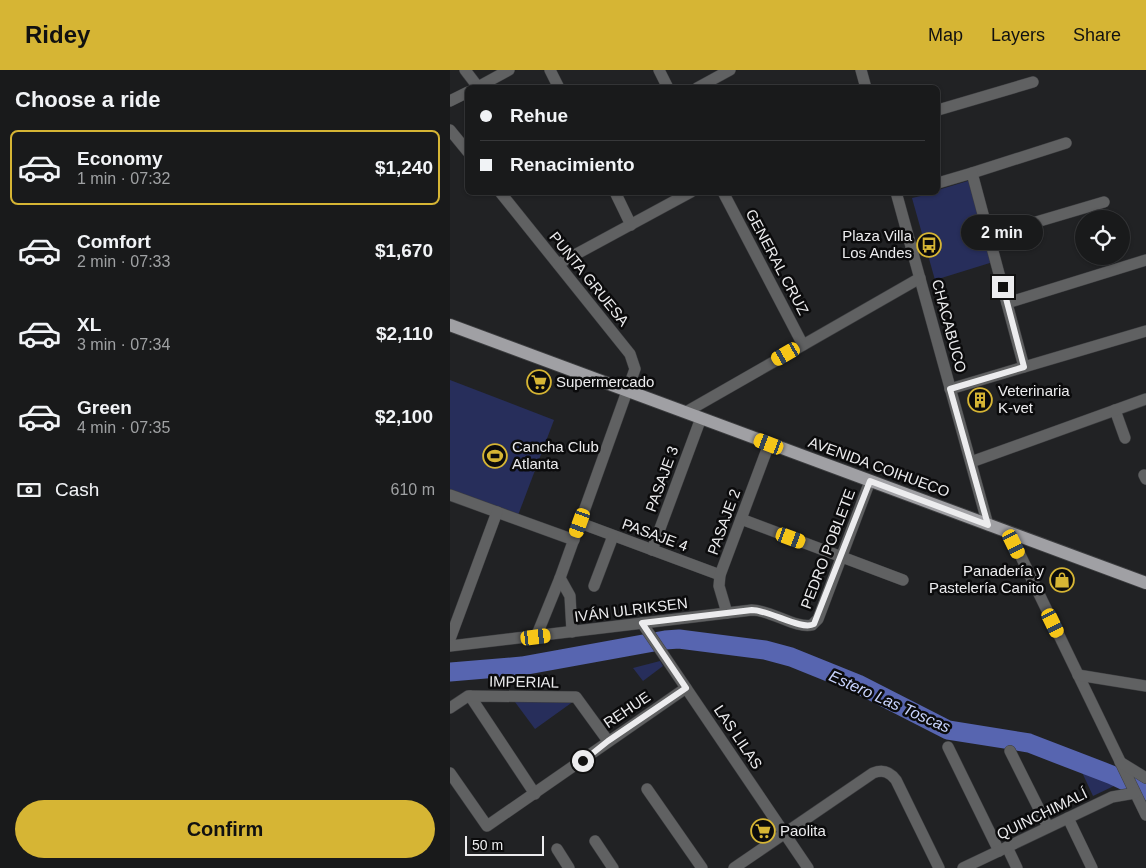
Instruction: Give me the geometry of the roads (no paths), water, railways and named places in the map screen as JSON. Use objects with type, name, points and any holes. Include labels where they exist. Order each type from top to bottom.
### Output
[{"type":"main road","name":"AVENIDA COIHUECO","points":[[450,325],[1146,584]]},
{"type":"street","points":[[465,70],[472,85]]},
{"type":"street","points":[[481,85],[509,70]]},
{"type":"street","points":[[550,70],[558,85]]},
{"type":"street","points":[[659,70],[666,85]]},
{"type":"street","points":[[702,85],[730,70]]},
{"type":"street","points":[[861,70],[865,85]]},
{"type":"street","points":[[940,109],[1033,82]]},
{"type":"street","points":[[450,101],[465,94]]},
{"type":"street","points":[[450,130],[465,148]]},
{"type":"street","points":[[940,182],[1066,143]]},
{"type":"street","points":[[972,172],[1024,367]]},
{"type":"street","name":"PUNTA GRUESA","points":[[502,195],[633,358],[635,374],[560,578],[536,637]]},
{"type":"street","points":[[616,195],[631,224]]},
{"type":"street","points":[[558,264],[685,195]]},
{"type":"street","name":"GENERAL CRUZ","points":[[725,195],[803,345]]},
{"type":"street","name":"CHACABUCO","points":[[899,195],[920,278],[988,525]]},
{"type":"street","points":[[989,236],[1104,202]]},
{"type":"street","points":[[1007,303],[1146,260]]},
{"type":"street","points":[[686,412],[920,278]]},
{"type":"street","points":[[950,389],[1146,331]]},
{"type":"street","points":[[971,462],[1146,399]]},
{"type":"street","points":[[1115,410],[1125,438]]},
{"type":"street","name":"PASAJE 3","points":[[652,550],[701,418]]},
{"type":"street","name":"PASAJE 2","points":[[727,613],[719,586],[720,575],[769,444]]},
{"type":"street","name":"PEDRO POBLETE","points":[[812,625],[818,619],[870,481]]},
{"type":"street","points":[[450,495],[574,540]]},
{"type":"street","points":[[450,639],[497,512]]},
{"type":"street","points":[[741,519],[903,580]]},
{"type":"street","name":"PASAJE 4","points":[[580,523],[720,575]]},
{"type":"street","points":[[1010,534],[1146,815]]},
{"type":"street","points":[[594,586],[613,536]]},
{"type":"street","points":[[560,578],[570,596],[572,632]]},
{"type":"street","name":"IVÁN ULRIKSEN","points":[[450,646],[760,610],[804,626],[812,625]]},
{"type":"street","name":"LAS LILAS","points":[[642,623],[808,868]]},
{"type":"street","points":[[1078,675],[1146,686]]},
{"type":"street","name":"REHUE","points":[[450,773],[487,826],[686,688]]},
{"type":"street","points":[[470,696],[535,794]]},
{"type":"street","name":"IMPERIAL","points":[[450,708],[470,696],[576,697],[608,741]]},
{"type":"street","points":[[948,747],[1003,849],[1017,868]]},
{"type":"street","points":[[1010,751],[1048,827]]},
{"type":"street","points":[[1122,766],[1146,778]]},
{"type":"street","points":[[734,868],[873,773],[886,772],[896,780],[939,868]]},
{"type":"street","points":[[648,788],[702,868]]},
{"type":"street","name":"QUINCHIMALÍ","points":[[963,868],[1112,797],[1134,789]]},
{"type":"street","points":[[1068,818],[1092,868]]},
{"type":"street","points":[[595,841],[613,868]]},
{"type":"street","points":[[557,849],[569,868]]},
{"type":"waterway","name":"Estero Las Toscas","points":[[450,672],[522,666],[679,639],[765,650],[791,657],[858,684],[948,730],[1029,743],[1112,775],[1146,791]]},
{"type":"place","name":"Plaza Villa Los Andes","points":[[929,245]]},
{"type":"place","name":"Supermercado","points":[[539,382]]},
{"type":"place","name":"Veterinaria K-vet","points":[[980,400]]},
{"type":"place","name":"Cancha Club Atlanta","points":[[495,456]]},
{"type":"place","name":"Panadería y Pastelería Canito","points":[[1062,580]]},
{"type":"place","name":"Paolita","points":[[763,831]]}]
